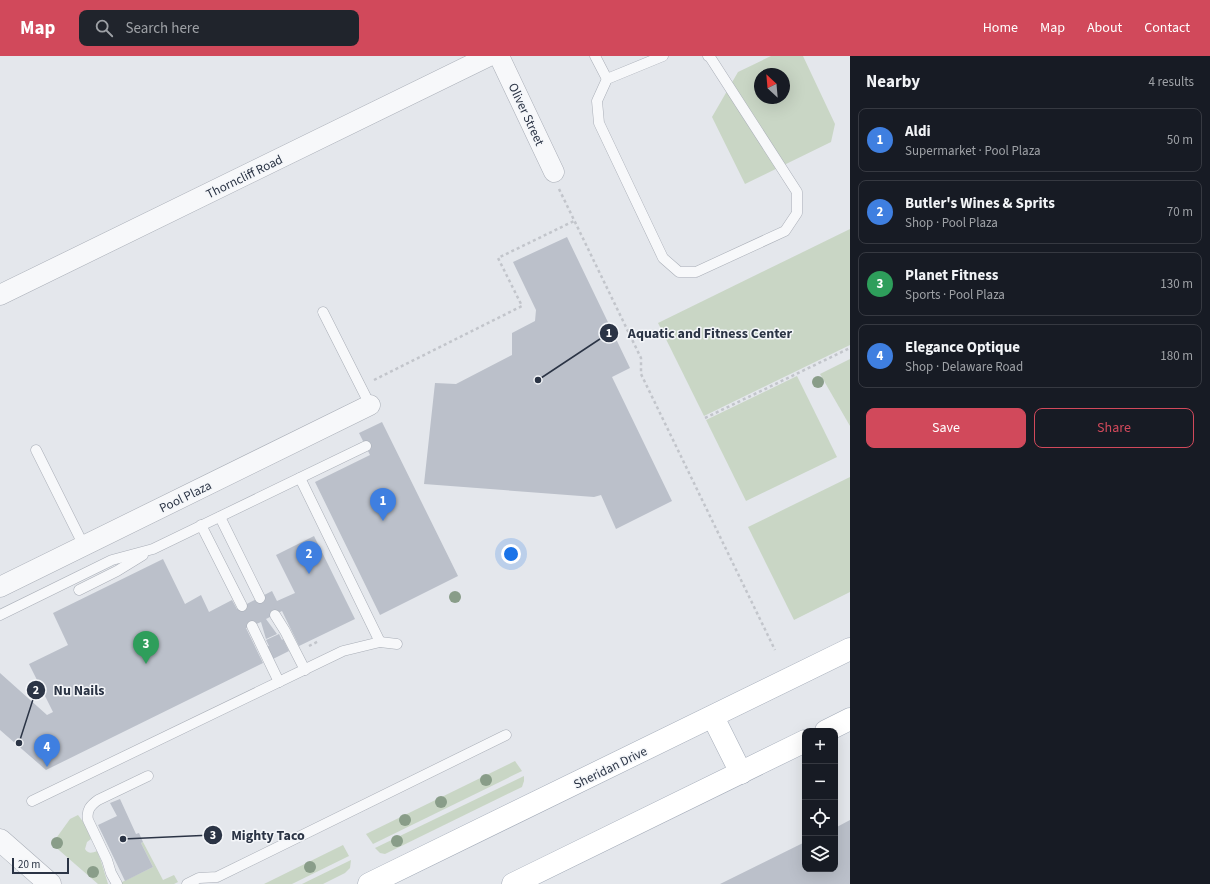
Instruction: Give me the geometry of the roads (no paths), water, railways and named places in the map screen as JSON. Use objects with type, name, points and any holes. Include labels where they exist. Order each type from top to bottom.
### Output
[{"type":"main road","name":"Sheridan Drive","points":[[369,884],[850,649]]},
{"type":"main road","points":[[713,716],[741,773]]},
{"type":"main road","points":[[832,728],[850,719]]},
{"type":"main road","points":[[513,884],[802,742]]},
{"type":"street","name":"Thorncliff Road","points":[[0,295],[489,56]]},
{"type":"street","name":"Oliver Street","points":[[499,56],[554,172]]},
{"type":"street","name":"Pool Plaza","points":[[0,587],[370,405]]},
{"type":"street","points":[[0,840],[50,884]]},
{"type":"lane","points":[[595,56],[607,79]]},
{"type":"lane","points":[[663,56],[607,79],[598,101],[599,123],[664,258],[679,272],[696,272],[785,231],[797,213],[797,192],[708,56]]},
{"type":"lane","points":[[323,312],[370,405]]},
{"type":"lane","points":[[79,590],[117,571],[153,549],[366,446]]},
{"type":"lane","points":[[36,450],[84,546]]},
{"type":"lane","points":[[300,478],[380,642]]},
{"type":"lane","points":[[222,516],[262,596]]},
{"type":"lane","points":[[204,524],[245,605]]},
{"type":"lane","points":[[0,616],[112,560],[153,549]]},
{"type":"lane","points":[[272,616],[285,630],[305,670]]},
{"type":"lane","points":[[254,625],[259,643],[279,682]]},
{"type":"lane","points":[[32,801],[343,651],[380,642],[397,644]]},
{"type":"lane","points":[[187,884],[199,878],[217,877],[506,736]]},
{"type":"lane","points":[[117,884],[87,815],[92,804],[98,800],[148,776]]},
{"type":"place","name":"Aquatic and Fitness Center","points":[[538,380]]},
{"type":"place","name":"Aldi","points":[[383,521]]},
{"type":"place","name":"Butler's Wines & Sprits","points":[[309,574]]},
{"type":"place","name":"Planet Fitness","points":[[146,664]]},
{"type":"place","name":"Nu Nails","points":[[19,743]]},
{"type":"place","name":"Elegance Optique","points":[[47,767]]},
{"type":"place","name":"Mighty Taco","points":[[123,839]]}]
